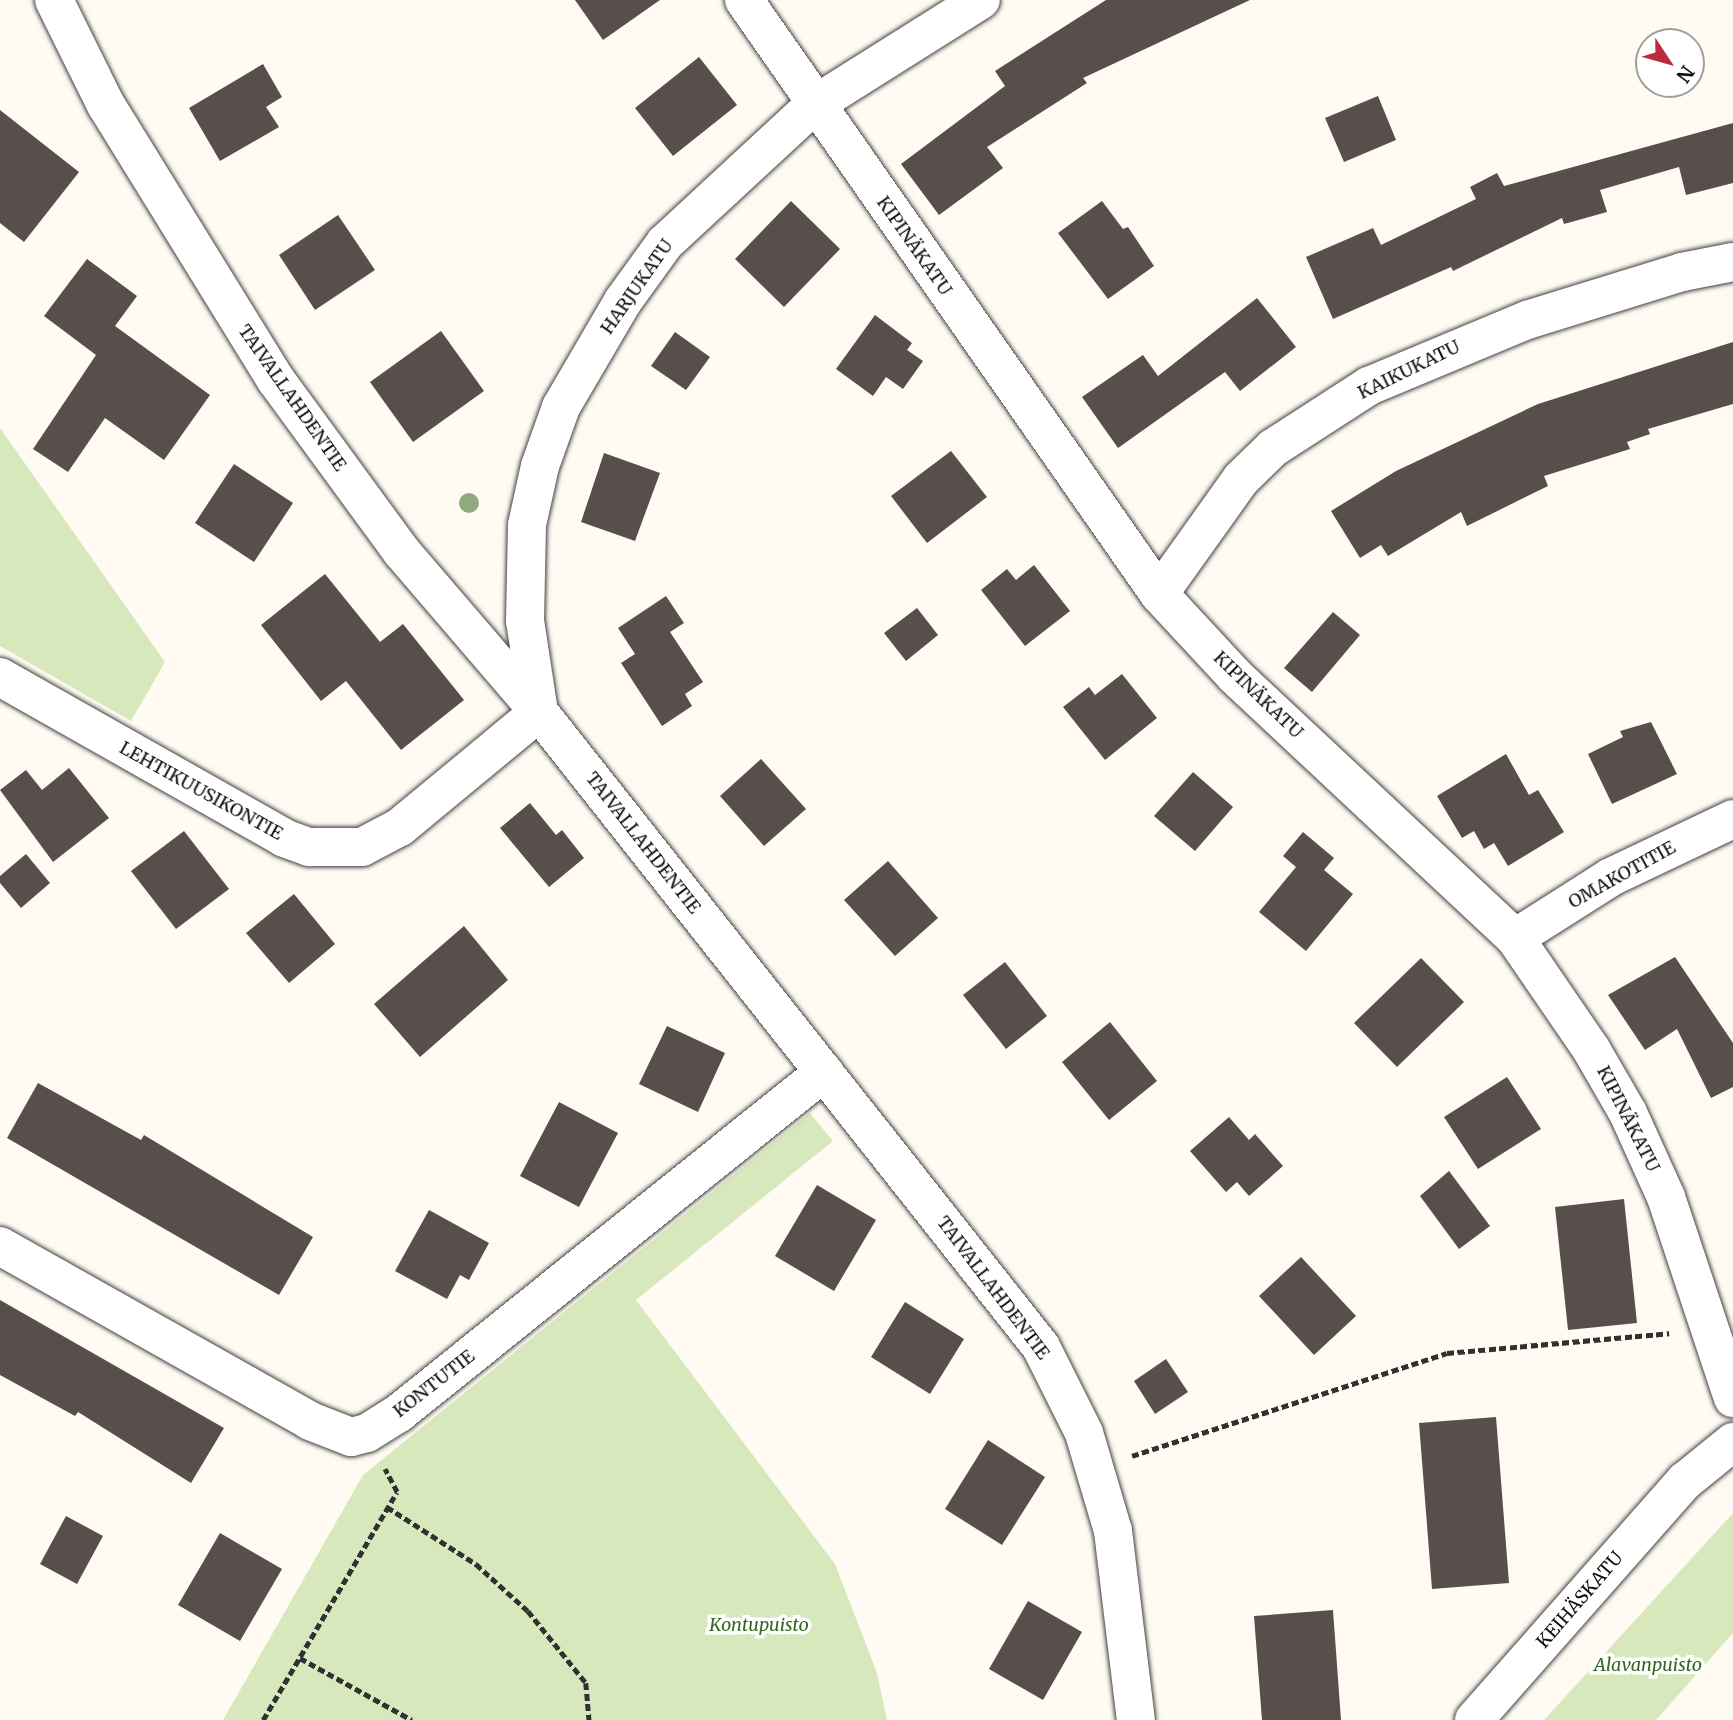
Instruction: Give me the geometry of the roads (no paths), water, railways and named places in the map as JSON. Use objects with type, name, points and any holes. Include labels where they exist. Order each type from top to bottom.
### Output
[{"type":"street","name":"TAIVALLAHDENTIE","points":[[54,0],[106,105],[276,380],[401,551],[539,712],[1041,1347],[1096,1468],[1124,1596],[1136,1720]]},
{"type":"street","name":"KIPINÄKATU","points":[[744,0],[814,105],[1160,594],[1235,676],[1515,938],[1591,1049],[1639,1136],[1686,1251],[1733,1398]]},
{"type":"street","name":"HARJUKATU","points":[[539,712],[525,621],[527,525],[540,466],[561,407],[623,301],[665,243],[814,105],[981,0]]},
{"type":"street","name":"KAIKUKATU","points":[[1160,594],[1241,479],[1273,447],[1369,386],[1527,320],[1682,272],[1733,262]]},
{"type":"street","name":"LEHTIKUUSIKONTIE","points":[[0,677],[261,827],[309,846],[332,849],[362,847],[400,827],[539,712]]},
{"type":"street","name":"OMAKOTITIE","points":[[1515,938],[1611,877],[1733,819]]},
{"type":"street","name":"KONTUTIE","points":[[0,1246],[310,1421],[351,1437],[367,1433],[399,1413],[824,1072]]},
{"type":"street","name":"KEIHÄSKATU","points":[[1474,1720],[1685,1481],[1733,1442]]},
{"type":"park label","name":"Kontupuisto","points":[[759,1625]]},
{"type":"park label","name":"Alavanpuisto","points":[[1648,1665]]}]
